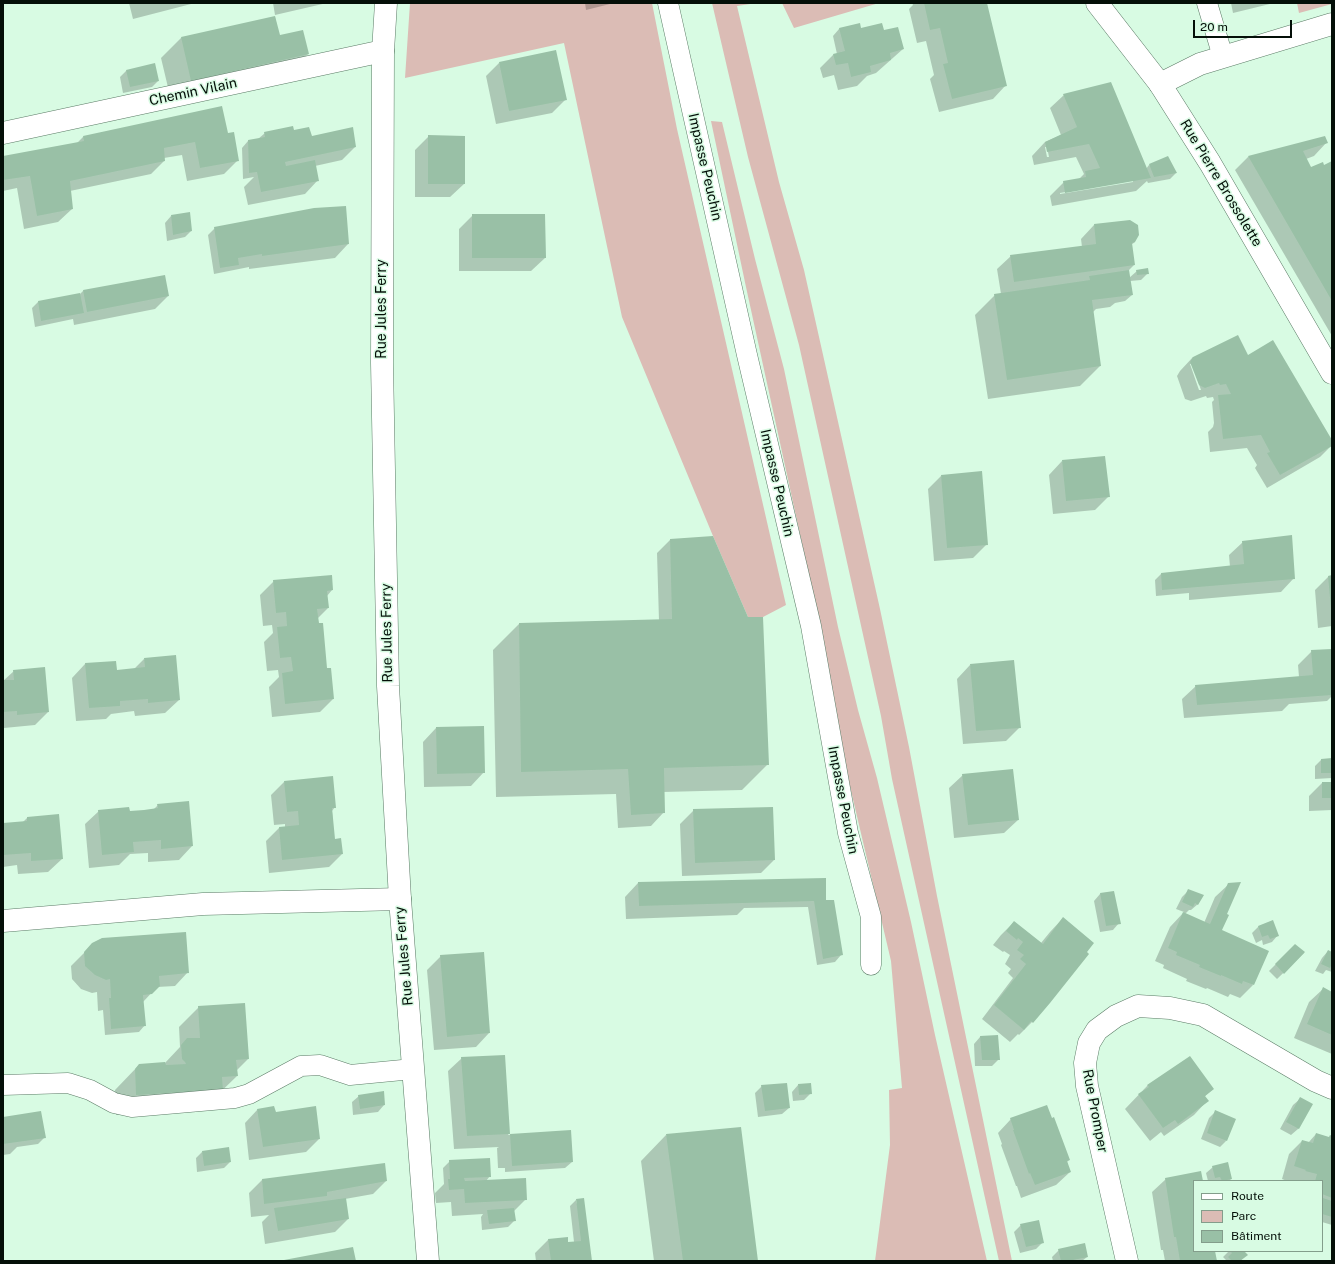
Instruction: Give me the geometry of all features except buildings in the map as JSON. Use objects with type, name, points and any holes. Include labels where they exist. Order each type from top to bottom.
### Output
[{"type":"street","name":"Rue Jules Ferry","points":[[386,3],[383,51],[382,363],[388,686],[400,899],[428,1261]]},
{"type":"street","name":"Rue Pierre Brossolette","points":[[1096,3],[1160,84],[1210,163],[1332,373]]},
{"type":"street","points":[[1160,84],[1200,64],[1332,24]]},
{"type":"street","name":"Chemin Vilain","points":[[3,133],[383,51]]},
{"type":"street","points":[[3,921],[203,904],[400,899]]},
{"type":"street","name":"Rue Promper","points":[[1126,1261],[1088,1086],[1085,1063],[1090,1043],[1097,1030],[1116,1016],[1138,1006],[1170,1008],[1203,1015],[1332,1088]]},
{"type":"lane","name":"Impasse Peuchin","points":[[668,3],[746,355],[810,626],[848,833],[871,917],[871,965]]},
{"type":"lane","points":[[1207,3],[1223,57]]},
{"type":"lane","points":[[3,1085],[68,1083],[90,1090],[114,1103],[132,1108],[235,1098],[250,1094],[301,1066],[320,1065],[350,1075],[414,1069]]},
{"type":"green space","points":[[410,3],[652,3],[677,129],[786,605],[763,617],[748,617],[622,317],[564,43],[405,78]]},
{"type":"green space","points":[[712,3],[757,3],[737,6],[779,182],[804,270],[880,609],[1012,1261],[999,1261],[892,779],[881,716],[799,345],[748,157]]},
{"type":"green space","points":[[782,3],[879,3],[794,28]]},
{"type":"green space","points":[[1297,3],[1332,3],[1332,4],[1299,13]]},
{"type":"green space","points":[[711,121],[722,122],[755,259],[784,369],[838,627],[858,710],[877,778],[911,922],[935,1035],[987,1261],[875,1261],[890,1145],[889,1090],[902,1088],[891,961],[848,778],[820,626]]}]
